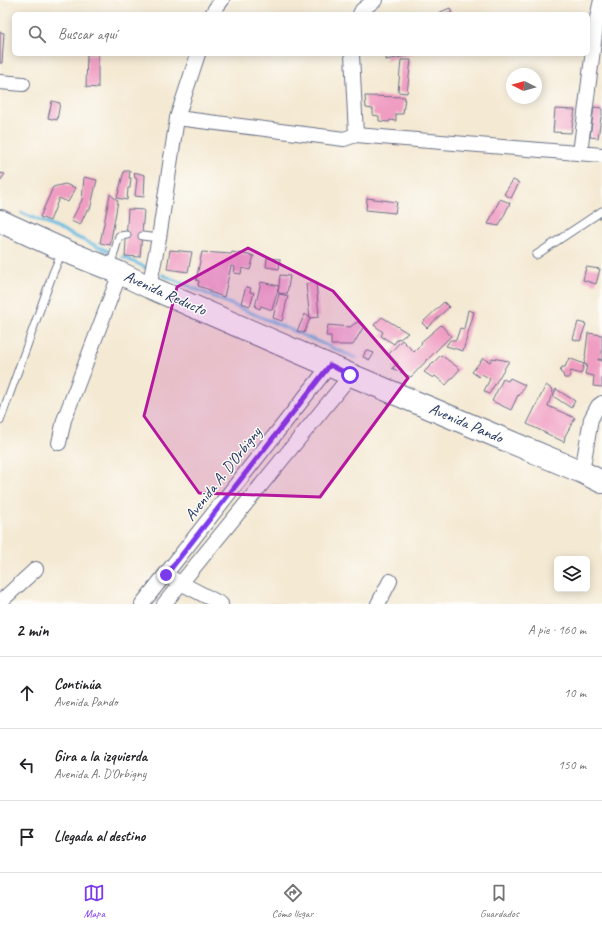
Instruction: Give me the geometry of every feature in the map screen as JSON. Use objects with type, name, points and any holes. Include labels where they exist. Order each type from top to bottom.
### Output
[{"type":"main road","name":"Avenida Reducto","points":[[0,221],[63,250],[115,271],[330,365]]},
{"type":"main road","name":"Avenida Pando","points":[[330,365],[350,375],[582,472],[602,482]]},
{"type":"street","points":[[213,12],[222,0]]},
{"type":"street","points":[[361,12],[375,0]]},
{"type":"street","points":[[580,153],[600,0]]},
{"type":"street","points":[[149,287],[159,238],[177,118],[197,56]]},
{"type":"street","points":[[352,56],[356,135]]},
{"type":"street","points":[[0,82],[23,84]]},
{"type":"street","points":[[177,118],[344,139],[356,135],[602,155]]},
{"type":"street","points":[[60,443],[64,420],[115,271]]},
{"type":"street","name":"Avenida A. D'Orbigny","points":[[142,604],[330,365]]},
{"type":"street","points":[[164,604],[350,375]]},
{"type":"street","points":[[582,472],[591,419],[598,406],[602,404]]},
{"type":"street","points":[[0,602],[36,568]]},
{"type":"street","points":[[166,575],[221,604]]},
{"type":"street","points":[[378,604],[390,581]]},
{"type":"lane","points":[[536,255],[602,211]]},
{"type":"lane","points":[[115,271],[119,236],[127,235]]},
{"type":"lane","points":[[142,236],[159,238]]},
{"type":"lane","points":[[0,421],[53,272],[63,250]]},
{"type":"highlighted area","points":[[248,248],[333,291],[408,378],[320,497],[199,493],[144,416],[177,287]]},
{"type":"building","points":[[450,8],[451,12],[441,12]]},
{"type":"building","points":[[0,32],[4,33],[2,63],[0,63]]},
{"type":"building","points":[[87,56],[98,56],[98,88],[86,87]]},
{"type":"building","points":[[387,56],[406,56],[386,60]]},
{"type":"building","points":[[401,60],[411,60],[407,93],[398,92]]},
{"type":"building","points":[[365,96],[405,97],[403,114],[396,114],[396,121],[379,121],[379,116],[373,115],[373,109],[366,108]]},
{"type":"building","points":[[52,101],[60,103],[57,120],[48,118]]},
{"type":"building","points":[[594,107],[602,108],[598,138],[590,137]]},
{"type":"building","points":[[555,109],[575,110],[571,133],[553,132]]},
{"type":"building","points":[[124,171],[130,171],[129,178],[131,178],[127,200],[117,198]]},
{"type":"building","points":[[134,172],[145,175],[144,197],[135,196],[137,179],[135,178]]},
{"type":"building","points":[[0,173],[5,174],[0,181]]},
{"type":"building","points":[[84,177],[97,180],[90,210],[87,210],[80,225],[71,221],[82,200]]},
{"type":"building","points":[[513,180],[519,183],[511,198],[504,194]]},
{"type":"building","points":[[65,184],[76,188],[68,202],[59,198],[50,221],[40,217],[53,187]]},
{"type":"building","points":[[110,194],[118,201],[110,245],[100,243]]},
{"type":"building","points":[[367,198],[397,202],[395,213],[366,210]]},
{"type":"building","points":[[500,199],[510,203],[499,226],[488,224]]},
{"type":"building","points":[[128,209],[144,210],[140,257],[125,256]]},
{"type":"building","points":[[170,250],[192,252],[188,272],[167,269]]},
{"type":"building","points":[[202,252],[231,254],[232,252],[254,256],[250,270],[242,268],[241,274],[234,273],[235,267],[231,266],[224,297],[198,286],[199,281],[196,280]]},
{"type":"building","points":[[267,258],[280,259],[279,269],[266,267]]},
{"type":"building","points":[[586,267],[600,269],[596,284],[583,280]]},
{"type":"building","points":[[280,275],[290,276],[287,294],[278,293]]},
{"type":"building","points":[[261,282],[279,286],[272,310],[261,306],[260,309],[255,307]]},
{"type":"building","points":[[316,282],[319,317],[310,318],[306,284]]},
{"type":"building","points":[[246,287],[251,288],[250,292],[254,293],[250,306],[241,303]]},
{"type":"building","points":[[279,294],[288,296],[282,321],[273,318]]},
{"type":"building","points":[[444,302],[449,307],[427,328],[422,323]]},
{"type":"building","points":[[468,310],[474,312],[463,351],[446,346],[450,340],[456,340],[460,328],[464,329]]},
{"type":"building","points":[[305,314],[310,318],[304,333],[297,331]]},
{"type":"building","points":[[382,317],[408,333],[400,339],[398,338],[394,344],[381,336],[383,332],[374,325]]},
{"type":"building","points":[[357,322],[364,326],[353,345],[331,345],[331,336],[326,336],[328,325],[350,327]]},
{"type":"building","points":[[578,322],[586,324],[580,341],[573,339]]},
{"type":"building","points":[[441,325],[451,336],[411,377],[392,368],[398,364],[389,354],[402,340],[414,352],[422,344],[421,342]]},
{"type":"building","points":[[588,333],[602,335],[602,360],[602,387],[593,386],[594,376],[585,374],[587,365],[584,364]]},
{"type":"building","points":[[366,350],[374,353],[370,360],[363,357]]},
{"type":"building","points":[[441,355],[460,369],[446,385],[435,376],[433,378],[424,372]]},
{"type":"building","points":[[483,358],[490,362],[492,358],[509,361],[489,394],[484,391],[490,379],[482,374],[479,377],[472,372]]},
{"type":"building","points":[[569,358],[584,364],[581,374],[571,371],[569,378],[564,378],[563,374],[560,372],[562,367],[565,367]]},
{"type":"building","points":[[510,378],[525,385],[519,396],[518,395],[511,410],[492,401],[503,379],[508,381]]},
{"type":"building","points":[[546,385],[553,390],[548,406],[575,418],[565,436],[564,442],[527,424]]},
{"type":"building","points":[[556,389],[575,401],[571,408],[553,396]]},
{"type":"waterway","points":[[22,213],[108,251]]},
{"type":"waterway","points":[[123,257],[147,268]]},
{"type":"waterway","points":[[163,275],[356,358]]},
{"type":"route","points":[[166,575],[330,365],[350,375]]}]
